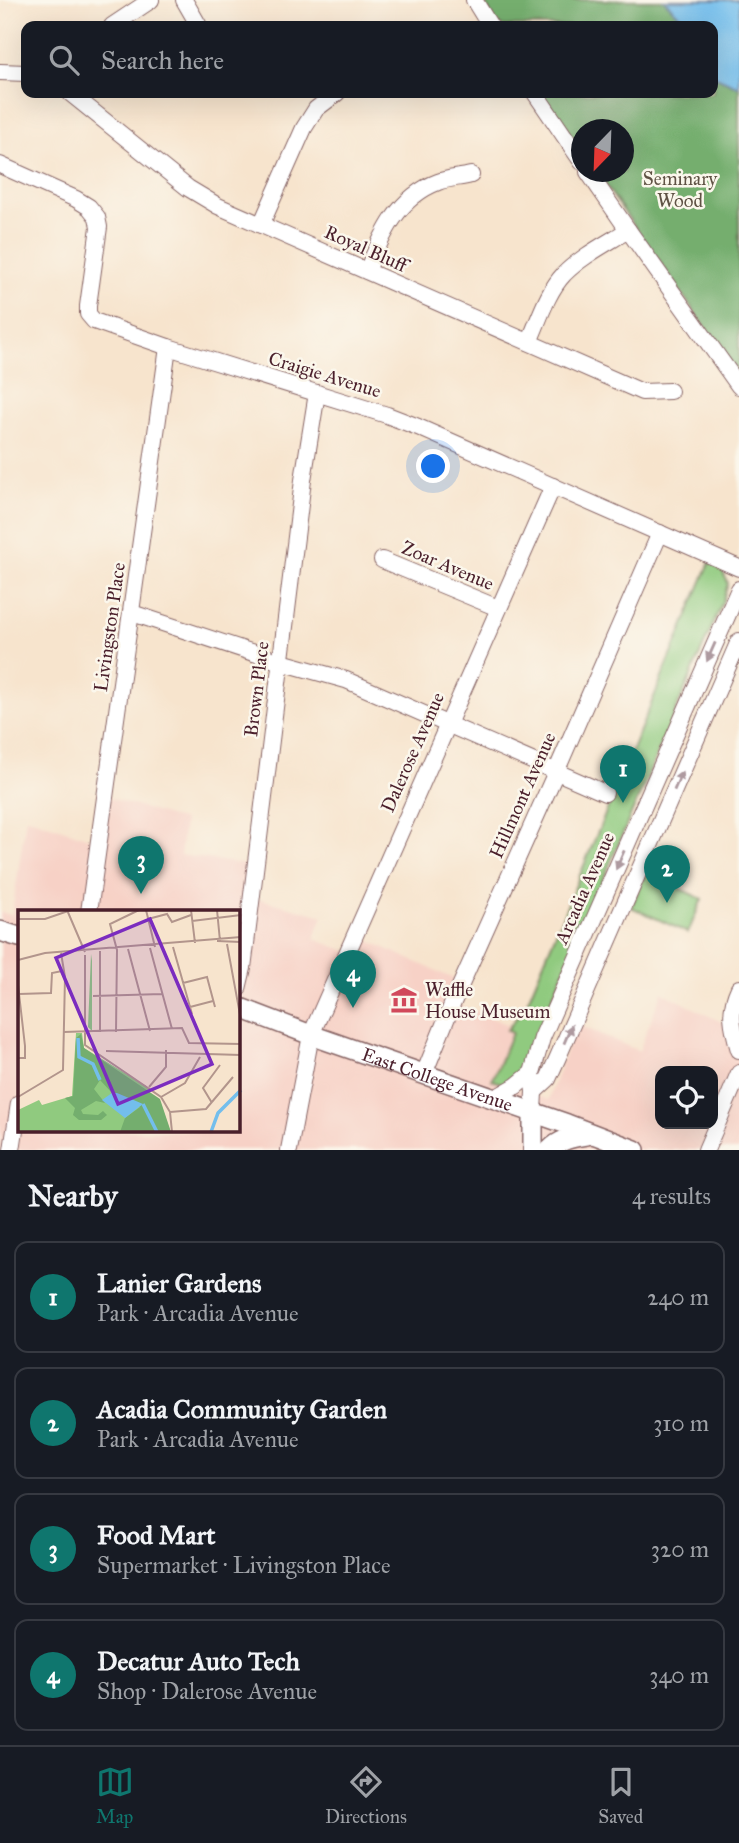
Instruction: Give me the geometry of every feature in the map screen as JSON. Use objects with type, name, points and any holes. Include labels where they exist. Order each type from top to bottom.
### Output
[{"type":"main road","points":[[0,931],[18,937]]},
{"type":"main road","name":"East College Avenue","points":[[240,1008],[495,1098],[534,1102],[593,1134],[635,1150]]},
{"type":"main road","points":[[533,1150],[534,1102]]},
{"type":"main road","points":[[550,1150],[567,1138],[593,1134]]},
{"type":"street","points":[[120,21],[151,0]]},
{"type":"street","points":[[184,0],[196,21]]},
{"type":"street","points":[[474,0],[483,21]]},
{"type":"street","points":[[0,72],[21,72]]},
{"type":"street","name":"Royal Bluff","points":[[76,98],[188,188],[218,206],[642,392],[670,391]]},
{"type":"street","points":[[261,225],[304,128],[316,109],[330,98]]},
{"type":"street","points":[[538,98],[571,146]]},
{"type":"street","name":"Craigie Avenue","points":[[0,165],[76,199],[89,207],[97,218],[99,227],[88,306],[88,314],[94,321],[168,347],[387,415],[739,568]]},
{"type":"street","points":[[367,271],[381,238],[395,215],[415,194],[439,182],[471,176]]},
{"type":"street","points":[[595,182],[739,386]]},
{"type":"street","points":[[529,342],[551,292],[564,275],[588,255],[628,230]]},
{"type":"street","name":"Livingston Place","points":[[89,910],[168,347]]},
{"type":"street","name":"Brown Place","points":[[240,981],[303,480],[317,393]]},
{"type":"street","name":"Dalerose Avenue","points":[[289,1150],[311,1035],[552,486]]},
{"type":"street","name":"Hillmont Avenue","points":[[424,1074],[660,533]]},
{"type":"street","name":"Zoar Avenue","points":[[382,560],[498,608]]},
{"type":"street","name":"Arcadia Avenue","points":[[534,1102],[532,1073],[542,1038],[739,589]]},
{"type":"street","points":[[132,613],[281,662],[346,680],[605,793]]},
{"type":"street","points":[[534,1102],[558,1058],[739,641]]},
{"type":"street","points":[[739,988],[731,1016],[739,1049]]},
{"type":"street","points":[[495,1098],[532,1073]]},
{"type":"street","points":[[706,1150],[739,1073]]},
{"type":"street","points":[[12,1150],[18,1110]]},
{"type":"shaded area","points":[[104,796],[184,821],[180,855],[248,865],[244,897],[323,916],[314,939],[352,953],[360,937],[454,979],[445,999],[509,1025],[507,1030],[512,1033],[493,1081],[548,1100],[576,1024],[639,1051],[662,992],[739,1031],[739,1150],[0,1150],[0,912],[12,915],[26,817],[98,841]]},
{"type":"green space","points":[[484,0],[664,0],[682,21],[494,21]]},
{"type":"green space","name":"Seminary Wood","points":[[718,78],[739,87],[739,375],[603,182],[634,182],[634,119],[571,119],[571,137],[544,98],[718,98]]},
{"type":"green space","points":[[710,562],[722,570],[728,583],[723,601],[546,1012],[524,1074],[506,1085],[492,1080],[512,1033],[507,1030],[526,1005]]},
{"type":"green space","points":[[646,873],[702,899],[688,933],[631,907]]},
{"type":"water","points":[[664,0],[739,0],[739,87],[718,78],[718,21],[682,21]]},
{"type":"place","name":"Lanier Gardens","points":[[623,803]]},
{"type":"place","name":"Food Mart","points":[[141,894]]},
{"type":"place","name":"Acadia Community Garden","points":[[667,903]]},
{"type":"place","name":"Waffle House Museum","points":[[404,1000]]},
{"type":"place","name":"Decatur Auto Tech","points":[[353,1008]]}]
